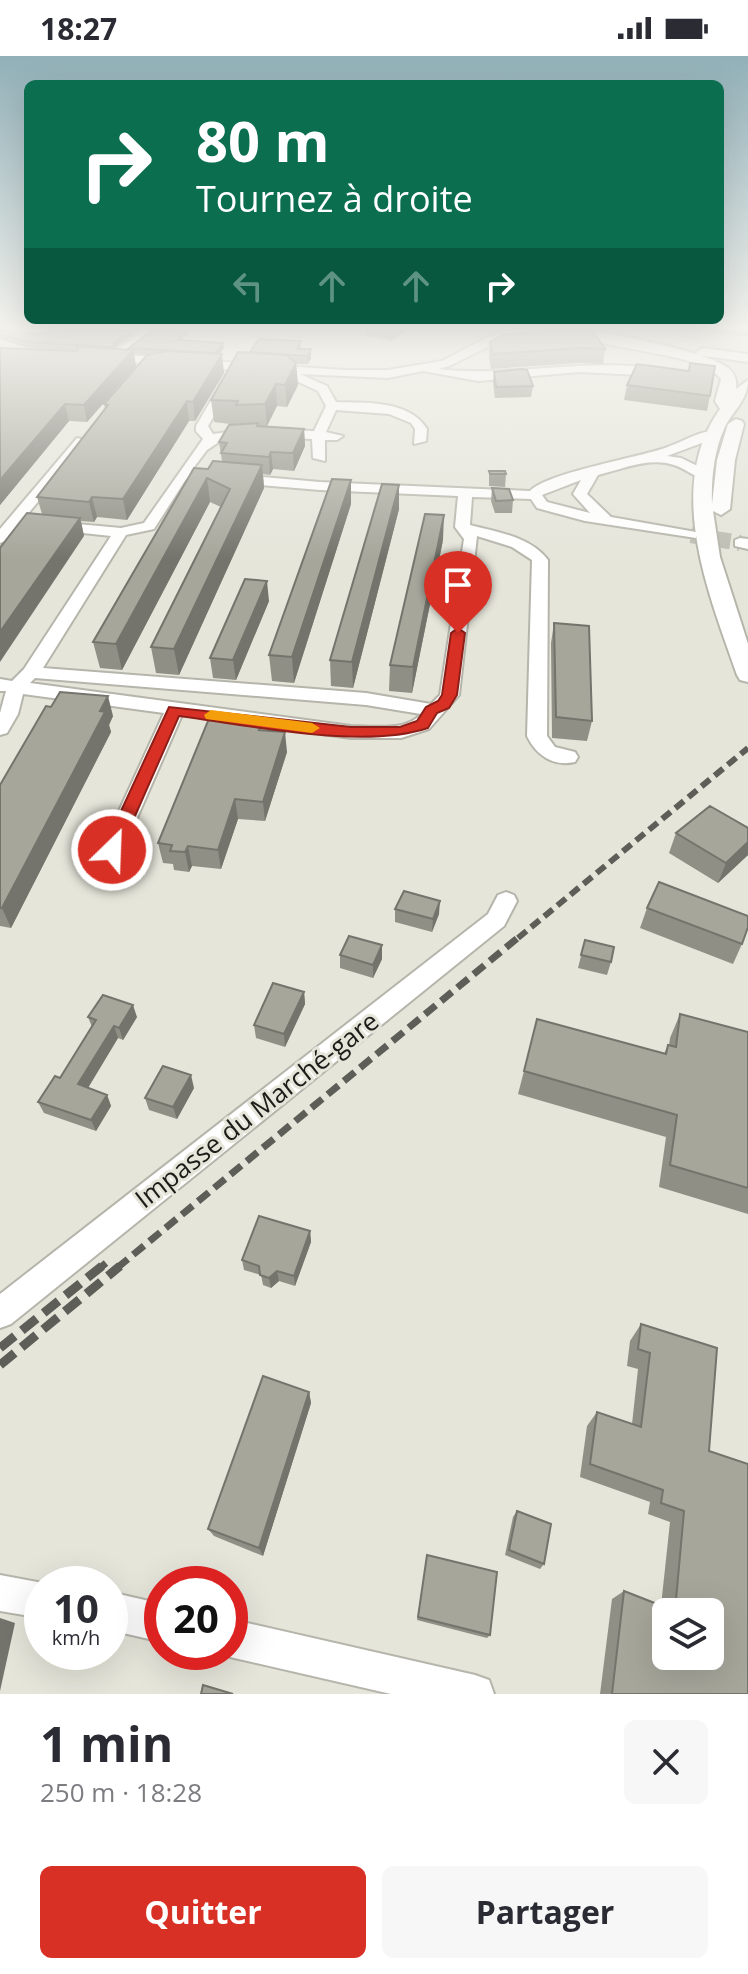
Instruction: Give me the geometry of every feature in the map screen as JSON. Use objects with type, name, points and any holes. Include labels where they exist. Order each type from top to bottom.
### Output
[{"type":"main road","points":[[730,406],[713,434],[701,517],[728,593],[748,675]]},
{"type":"main road","points":[[746,406],[732,434],[721,499],[728,593],[748,621]]},
{"type":"street","points":[[211,439],[202,431],[202,426],[213,406]]},
{"type":"street","points":[[320,458],[318,436],[332,406]]},
{"type":"street","points":[[336,406],[403,413],[420,424],[419,441]]},
{"type":"street","points":[[0,538],[22,523],[94,427]]},
{"type":"street","points":[[22,523],[121,532],[149,526],[199,450],[211,439],[242,433],[337,436]]},
{"type":"street","points":[[185,475],[303,484],[461,506],[538,497],[593,472],[651,458],[713,434]]},
{"type":"street","points":[[651,458],[676,461],[705,475]]},
{"type":"street","points":[[593,472],[580,494],[609,522]]},
{"type":"street","points":[[303,484],[376,501],[433,507]]},
{"type":"street","points":[[538,497],[609,522],[691,535]]},
{"type":"street","points":[[8,686],[174,711],[351,732],[401,732],[422,725],[431,710],[443,704],[450,695],[472,539],[461,506]]},
{"type":"street","points":[[461,506],[538,555],[542,563],[538,586],[537,736],[541,747],[550,753],[568,757]]},
{"type":"street","points":[[8,686],[31,672],[121,532]]},
{"type":"street","points":[[31,672],[366,699],[431,710]]},
{"type":"street","points":[[0,729],[9,714],[8,686]]},
{"type":"street","points":[[112,850],[174,711]]},
{"type":"street","name":"Impasse du Marché-gare","points":[[0,1313],[496,920],[506,901]]},
{"type":"street","points":[[0,1593],[24,1597]]},
{"type":"street","points":[[248,1642],[475,1694]]},
{"type":"building","points":[[0,406],[63,406],[0,480]]},
{"type":"building","points":[[107,406],[183,406],[123,499],[92,497],[89,502],[37,497]]},
{"type":"building","points":[[258,423],[257,426],[304,429],[293,453],[271,452],[269,457],[221,453],[227,443],[219,442],[229,425]]},
{"type":"building","points":[[213,461],[262,465],[174,649],[151,647],[230,489],[207,478],[116,644],[93,642],[194,468],[208,469]]},
{"type":"building","points":[[489,471],[505,471],[506,474],[490,474]]},
{"type":"building","points":[[332,479],[351,480],[292,657],[269,655]]},
{"type":"building","points":[[382,484],[399,485],[352,662],[330,660]]},
{"type":"building","points":[[492,488],[509,489],[513,500],[496,501]]},
{"type":"building","points":[[27,513],[80,518],[0,632],[0,548]]},
{"type":"building","points":[[425,514],[444,515],[413,667],[390,665]]},
{"type":"building","points":[[245,579],[267,581],[233,660],[210,658]]},
{"type":"building","points":[[554,623],[589,626],[592,721],[556,717]]},
{"type":"building","points":[[60,692],[108,696],[100,711],[105,712],[0,908],[0,785],[46,706],[51,707]]},
{"type":"building","points":[[210,716],[263,721],[259,730],[285,732],[263,802],[235,799],[218,850],[188,846],[185,852],[170,851],[172,845],[158,843]]},
{"type":"building","points":[[710,806],[748,828],[748,842],[726,863],[676,833]]},
{"type":"building","points":[[659,882],[748,916],[742,944],[647,908]]},
{"type":"building","points":[[404,891],[440,901],[433,919],[395,909]]},
{"type":"building","points":[[349,936],[382,945],[373,965],[340,955]]},
{"type":"building","points":[[585,940],[614,947],[611,962],[581,955]]},
{"type":"building","points":[[273,983],[304,992],[284,1034],[254,1025]]},
{"type":"building","points":[[103,995],[133,1005],[119,1028],[114,1026],[78,1084],[107,1095],[91,1120],[38,1102],[55,1076],[60,1078],[96,1020],[88,1017]]},
{"type":"building","points":[[680,1014],[748,1032],[748,1188],[670,1165],[677,1115],[524,1071],[537,1019],[666,1054],[668,1045],[676,1047]]},
{"type":"building","points":[[163,1066],[191,1075],[173,1107],[145,1098]]},
{"type":"building","points":[[259,1216],[310,1231],[294,1276],[277,1271],[269,1278],[260,1275],[259,1266],[242,1260]]},
{"type":"building","points":[[641,1324],[717,1348],[709,1451],[748,1464],[748,1694],[612,1694],[624,1591],[652,1602],[652,1670],[724,1670],[724,1598],[676,1598],[684,1511],[661,1503],[663,1490],[590,1464],[597,1412],[641,1427],[650,1353],[638,1349]]},
{"type":"building","points":[[263,1376],[309,1392],[259,1548],[208,1529]]},
{"type":"building","points":[[517,1511],[551,1524],[544,1564],[509,1550]]},
{"type":"building","points":[[427,1555],[497,1572],[490,1635],[418,1617]]},
{"type":"building","points":[[203,1685],[233,1694],[201,1694]]},
{"type":"tunnel","points":[[691,535],[740,543]]},
{"type":"railway","points":[[518,938],[748,748]]},
{"type":"railway","points":[[117,1268],[520,936]]},
{"type":"railway","points":[[100,1268],[106,1263]]},
{"type":"railway","points":[[0,1348],[102,1266]]},
{"type":"railway","points":[[0,1365],[120,1266]]},
{"type":"slow traffic","points":[[211,715],[312,728]]},
{"type":"route","points":[[112,850],[174,711],[351,732],[401,732],[422,725],[431,710],[443,704],[450,695],[458,633]]}]
